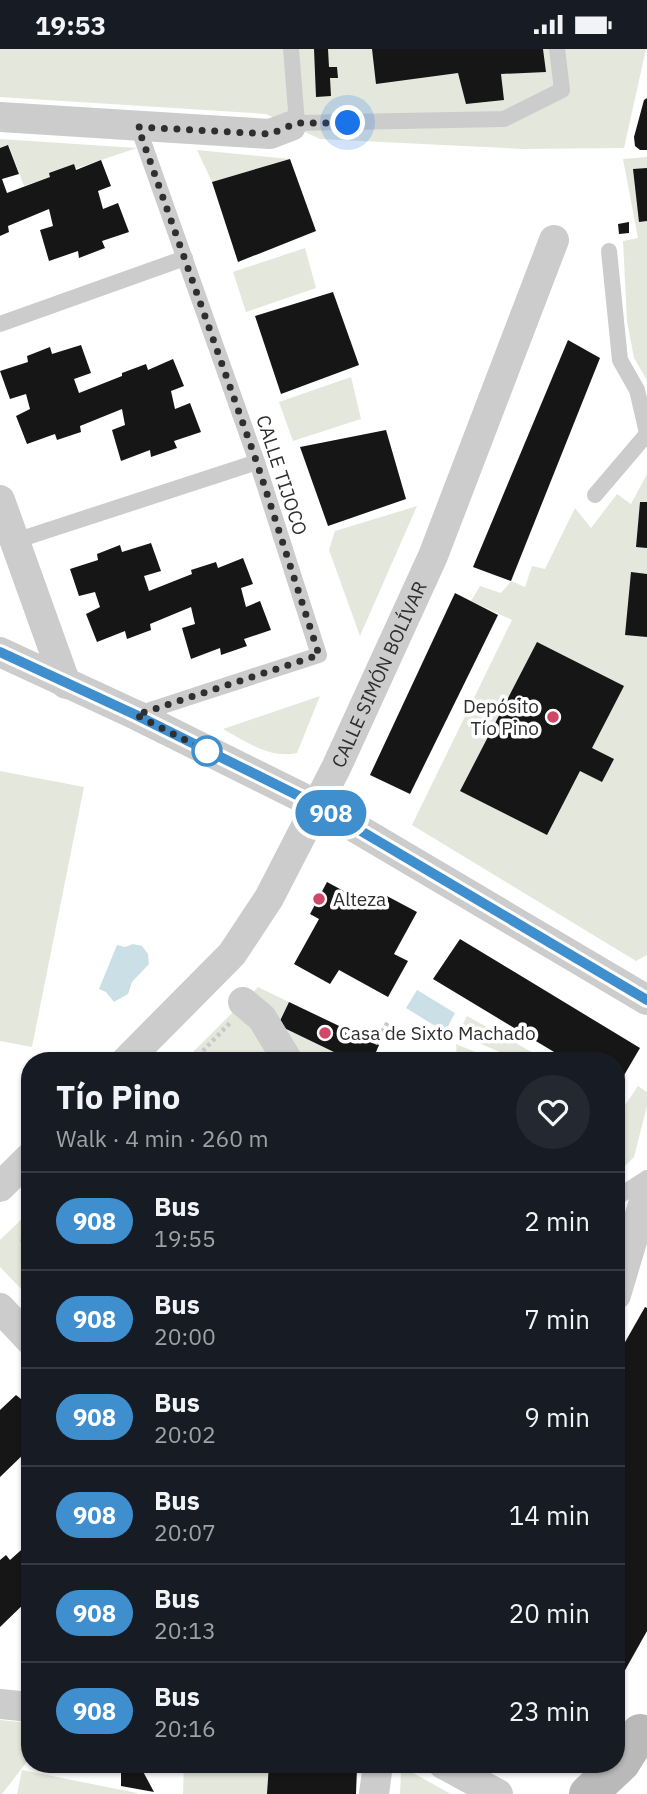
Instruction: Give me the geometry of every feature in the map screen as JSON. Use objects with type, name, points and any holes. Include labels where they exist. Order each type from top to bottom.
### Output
[{"type":"main road","points":[[625,1755],[634,1737]]},
{"type":"main road","points":[[561,1794],[588,1773]]},
{"type":"main road","points":[[588,1794],[610,1773]]},
{"type":"street","points":[[0,117],[270,134],[294,125]]},
{"type":"street","name":"CALLE SIMÓN BOLÍVAR","points":[[135,1052],[232,954],[269,898],[317,805],[433,556],[554,240]]},
{"type":"street","points":[[0,500],[66,684]]},
{"type":"street","points":[[0,652],[136,715],[317,805],[647,1000]]},
{"type":"street","points":[[245,1004],[262,1018],[283,1052]]},
{"type":"street","points":[[0,1187],[21,1166]]},
{"type":"street","points":[[625,1256],[640,1194]]},
{"type":"street","points":[[0,1308],[21,1330]]},
{"type":"street","points":[[0,1704],[21,1706]]},
{"type":"street","points":[[374,1794],[377,1773]]},
{"type":"street","points":[[460,1773],[498,1794]]},
{"type":"lane","points":[[291,49],[294,125],[504,119],[562,90],[557,49]]},
{"type":"lane","name":"CALLE TIJOCO","points":[[136,715],[319,655],[257,463],[138,127]]},
{"type":"lane","points":[[594,495],[647,434],[637,390],[620,360],[609,251]]},
{"type":"lane","points":[[0,324],[185,258]]},
{"type":"lane","points":[[15,541],[257,463]]},
{"type":"path","points":[[201,1052],[245,1004]]},
{"type":"path","points":[[375,1044],[387,1022]]},
{"type":"shaded area","points":[[0,49],[646,49],[624,148],[523,149],[320,139],[266,114],[0,97]]},
{"type":"shaded area","points":[[0,139],[137,148],[24,186],[9,146],[0,148]]},
{"type":"shaded area","points":[[197,150],[290,159],[212,182]]},
{"type":"shaded area","points":[[647,157],[647,380],[634,358],[627,321],[623,241],[638,238],[623,159]]},
{"type":"shaded area","points":[[305,248],[316,288],[246,312],[233,272]]},
{"type":"shaded area","points":[[351,377],[361,419],[293,441],[279,402]]},
{"type":"shaded area","points":[[647,474],[647,955],[636,961],[412,825],[512,620],[471,601],[480,586],[501,593],[511,581],[525,587],[532,566],[545,569],[575,508],[591,528],[617,494],[631,504]]},
{"type":"shaded area","points":[[417,506],[360,636],[329,550],[335,531]]},
{"type":"shaded area","points":[[320,696],[297,753],[278,754],[268,751],[223,729]]},
{"type":"shaded area","points":[[0,771],[84,787],[32,1047],[0,1041]]},
{"type":"shaded area","points":[[133,944],[142,946],[148,954],[149,964],[132,982],[128,994],[114,1002],[106,992],[99,989],[117,945],[125,947]]},
{"type":"shaded area","points":[[258,987],[289,1002],[278,1024],[334,1052],[193,1052]]},
{"type":"shaded area","points":[[417,990],[455,1013],[445,1032],[406,1008]]},
{"type":"shaded area","points":[[467,1016],[532,1052],[500,1052],[458,1034]]},
{"type":"shaded area","points":[[456,1044],[476,1052],[456,1052]]},
{"type":"shaded area","points":[[638,1086],[647,1092],[647,1106],[634,1157],[625,1166],[625,1105]]},
{"type":"shaded area","points":[[21,1220],[21,1289],[0,1267],[0,1240]]},
{"type":"shaded area","points":[[0,1720],[21,1722],[21,1769],[0,1794]]},
{"type":"shaded area","points":[[21,1773],[37,1773],[137,1793],[137,1794],[17,1794]]},
{"type":"shaded area","points":[[184,1773],[357,1773],[355,1794],[183,1794]]},
{"type":"shaded area","points":[[401,1773],[413,1773],[451,1794],[400,1794]]},
{"type":"building","points":[[314,49],[328,49],[329,67],[337,67],[338,78],[330,78],[331,96],[316,97]]},
{"type":"building","points":[[372,49],[543,49],[546,72],[501,74],[504,100],[466,104],[458,73],[376,84]]},
{"type":"building","points":[[647,98],[647,150],[640,150],[635,146],[634,137],[644,100]]},
{"type":"building","points":[[8,145],[19,174],[2,179],[7,193],[50,177],[49,173],[74,164],[76,170],[101,160],[111,186],[98,191],[103,209],[118,203],[129,232],[102,241],[105,248],[79,258],[78,251],[49,261],[40,230],[53,226],[49,209],[8,226],[9,232],[0,236],[0,148]]},
{"type":"building","points":[[290,159],[316,231],[238,262],[212,182]]},
{"type":"building","points":[[647,168],[647,221],[639,222],[633,169]]},
{"type":"building","points":[[629,222],[629,233],[619,234],[618,224]]},
{"type":"building","points":[[333,292],[359,365],[281,394],[255,316]]},
{"type":"building","points":[[568,340],[600,358],[511,581],[473,567]]},
{"type":"building","points":[[81,345],[91,373],[74,379],[79,393],[146,364],[148,370],[173,359],[184,386],[171,391],[175,409],[190,403],[201,432],[174,441],[177,448],[151,457],[150,450],[121,461],[112,430],[125,425],[122,409],[80,426],[81,432],[57,440],[55,434],[27,444],[16,416],[30,409],[26,394],[10,399],[0,371],[28,362],[27,356],[50,347],[52,354]]},
{"type":"building","points":[[386,430],[406,499],[328,526],[300,447]]},
{"type":"building","points":[[640,502],[647,502],[647,548],[636,547]]},
{"type":"building","points":[[151,543],[161,571],[144,576],[149,591],[192,574],[191,570],[216,562],[218,568],[243,558],[253,584],[241,588],[246,607],[260,601],[271,630],[244,639],[247,646],[221,655],[220,648],[191,659],[182,628],[195,624],[191,607],[150,624],[151,630],[127,639],[125,631],[97,642],[86,614],[100,607],[95,592],[79,596],[70,569],[98,560],[97,554],[120,545],[122,552]]},
{"type":"building","points":[[631,572],[647,574],[647,637],[625,635]]},
{"type":"building","points":[[455,593],[498,615],[410,794],[370,775]]},
{"type":"building","name":"Depósito Tío Pino","points":[[537,642],[624,686],[592,748],[614,759],[602,782],[580,771],[547,835],[460,791]]},
{"type":"building","points":[[327,882],[377,909],[385,895],[417,912],[394,954],[408,961],[388,997],[339,970],[330,984],[294,964],[319,919],[310,914]]},
{"type":"building","points":[[460,939],[640,1048],[625,1074],[625,1052],[554,1052],[433,979]]},
{"type":"building","name":"Casa de Sixto Machado","points":[[289,1002],[379,1045],[376,1052],[334,1052],[278,1025]]},
{"type":"building","points":[[645,1307],[647,1308],[647,1631],[625,1670],[625,1342]]},
{"type":"building","points":[[16,1395],[21,1399],[21,1457],[0,1477],[0,1410]]},
{"type":"building","points":[[21,1550],[21,1607],[0,1627],[0,1560],[6,1555],[10,1560]]},
{"type":"building","points":[[121,1773],[144,1773],[154,1792],[121,1786]]},
{"type":"building","points":[[268,1773],[357,1773],[356,1794],[267,1794]]},
{"type":"bus line","name":"908","points":[[0,652],[136,715],[317,805],[647,1000]]},
{"type":"place","name":"Depósito Tío Pino","points":[[553,717]]},
{"type":"place","name":"Alteza","points":[[319,899]]},
{"type":"place","name":"Casa de Sixto Machado","points":[[325,1033]]},
{"type":"route","points":[[207,751],[136,715],[319,655],[257,463],[138,127],[270,134],[297,123],[348,123]]}]
